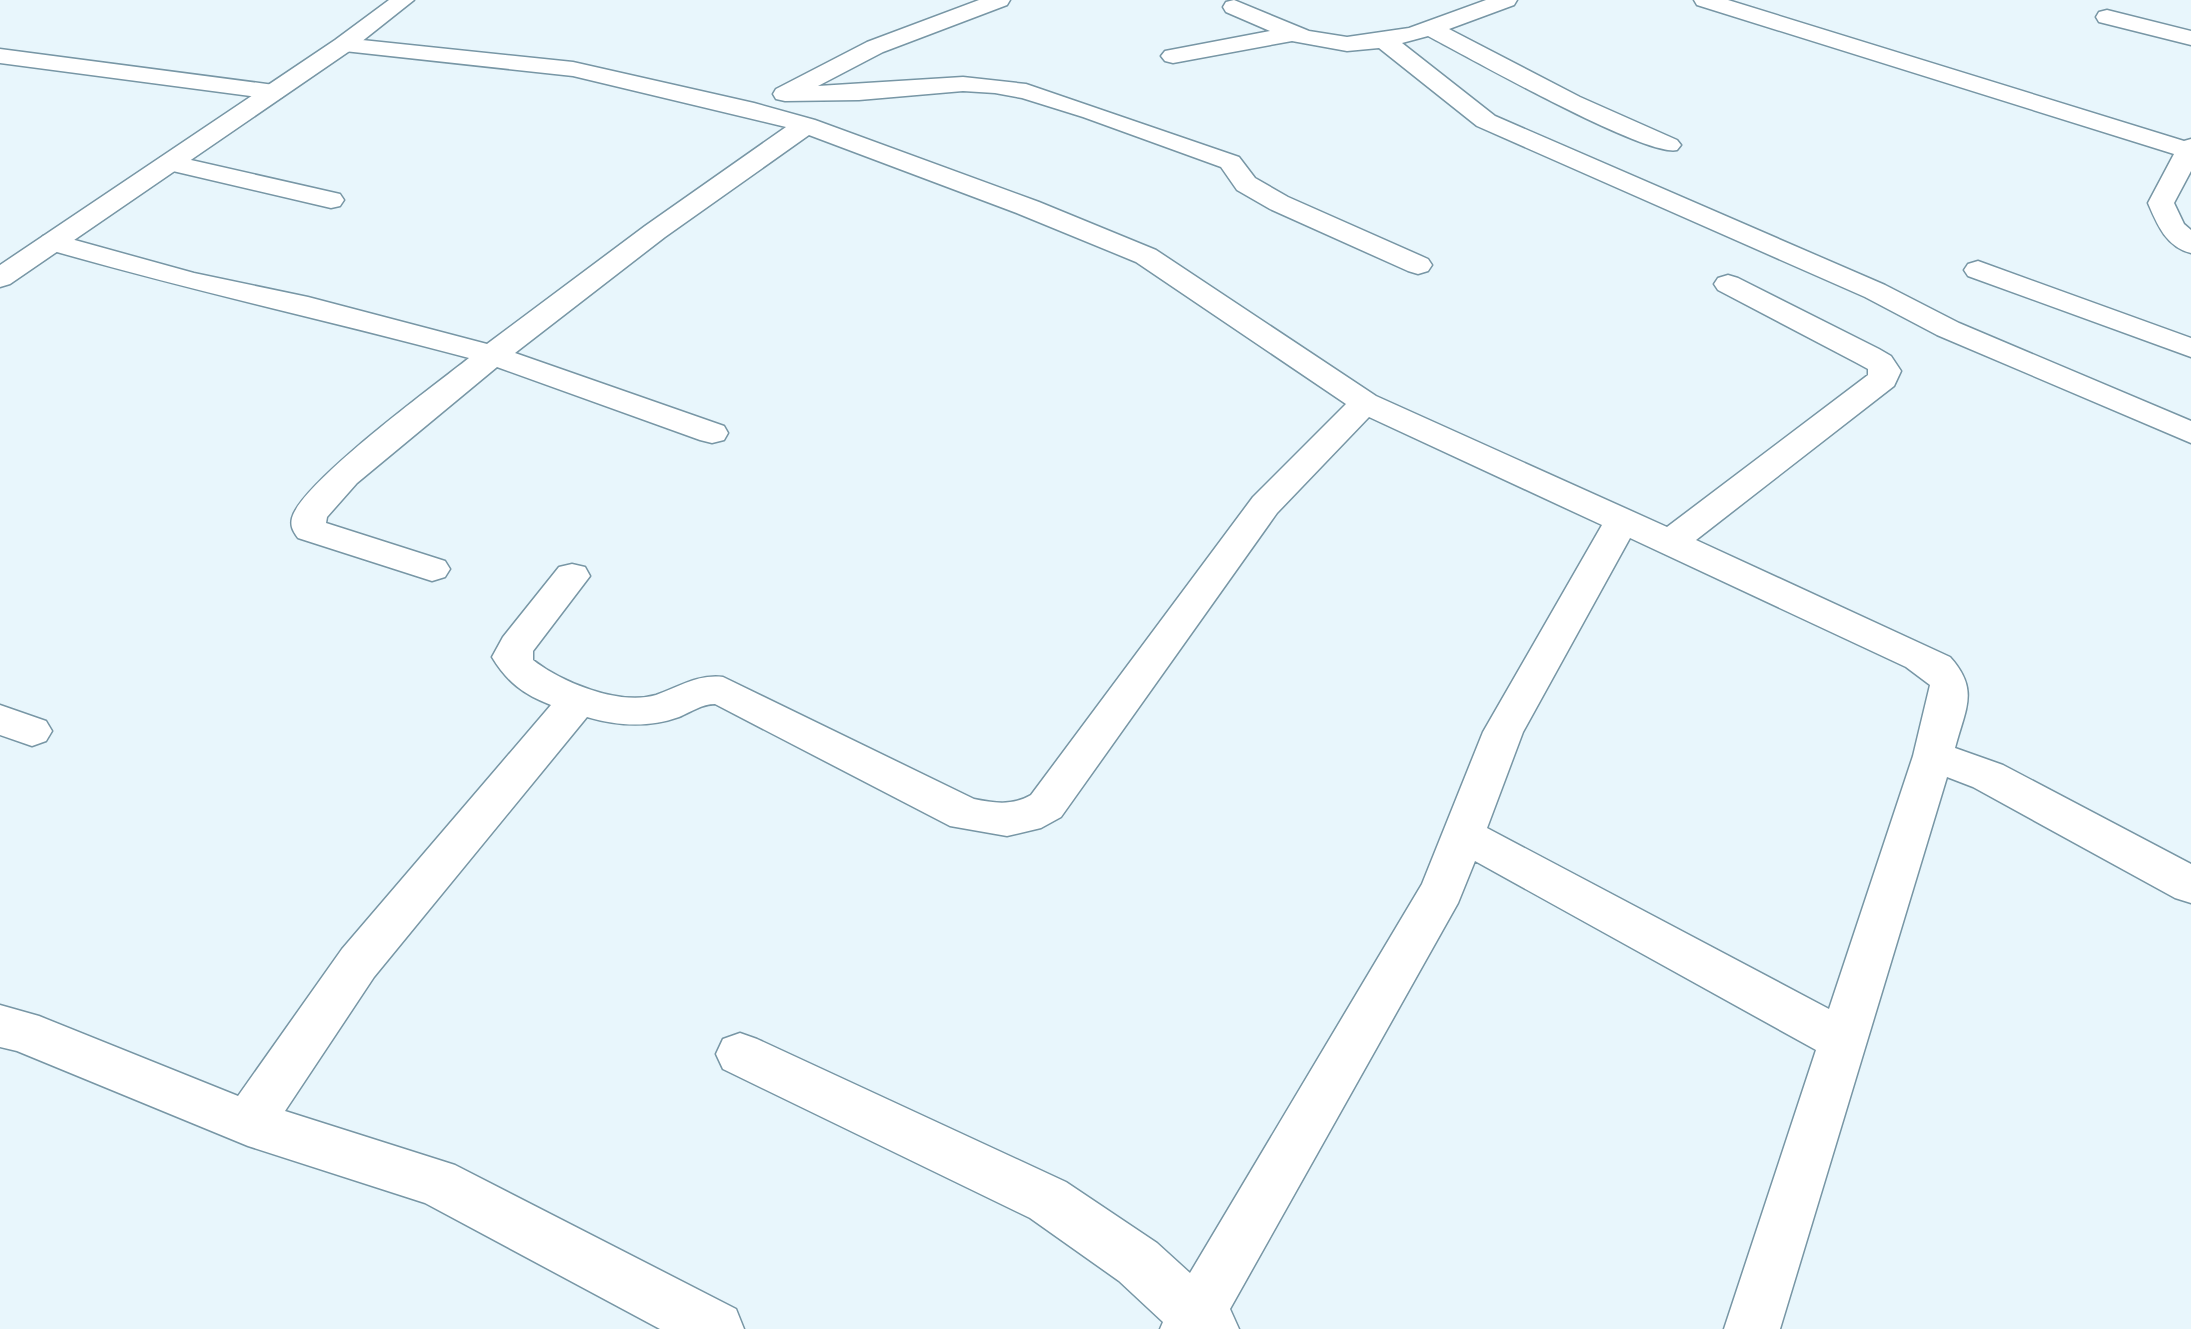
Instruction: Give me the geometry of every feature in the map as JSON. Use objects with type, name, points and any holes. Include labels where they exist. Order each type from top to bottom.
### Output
[{"type":"street","points":[[0,278],[274,92],[403,0]]},
{"type":"street","points":[[754,110],[875,47],[999,0]]},
{"type":"street","points":[[1234,7],[1323,42],[1349,43],[1382,39],[1429,28],[1506,0]]},
{"type":"street","points":[[1705,0],[2189,149],[2161,203],[2172,228],[2191,245]]},
{"type":"street","points":[[2107,17],[2191,38]]},
{"type":"street","points":[[1429,28],[1558,96],[1668,145]]},
{"type":"street","points":[[1173,56],[1297,33]]},
{"type":"street","points":[[1382,39],[1486,121],[1875,291],[1948,329],[2191,433]]},
{"type":"street","points":[[342,45],[471,56],[573,69],[754,110],[806,125],[1029,208],[1146,256],[1365,403],[1847,622],[1936,667],[1948,680],[1950,688],[1933,756],[1752,1329]]},
{"type":"street","points":[[0,55],[274,92]]},
{"type":"street","points":[[785,94],[859,93],[963,84],[1026,91],[1230,162],[1246,184],[1279,203],[1418,265]]},
{"type":"street","points":[[432,569],[310,530],[308,524],[313,510],[338,485],[492,355],[683,209],[806,125]]},
{"type":"street","points":[[169,163],[331,200]]},
{"type":"street","points":[[53,242],[189,281],[308,306],[492,355],[712,433]]},
{"type":"street","points":[[1978,270],[2191,348]]},
{"type":"street","points":[[1670,543],[1883,379],[1885,371],[1868,356],[1728,284]]},
{"type":"street","points":[[572,576],[516,646],[510,657],[516,669],[578,700],[605,708],[652,710],[695,691],[723,691],[965,814],[1005,822],[1030,817],[1046,806],[1265,505],[1365,403]]},
{"type":"street","points":[[740,1054],[1048,1200],[1138,1262],[1199,1325],[1442,890],[1503,732],[1622,521]]},
{"type":"street","points":[[248,1123],[358,962],[578,700]]},
{"type":"street","points":[[1933,756],[1988,776],[2191,885]]},
{"type":"street","points":[[1464,835],[1843,1041]]},
{"type":"street","points":[[0,1026],[22,1031],[248,1123],[437,1182],[716,1329]]}]
